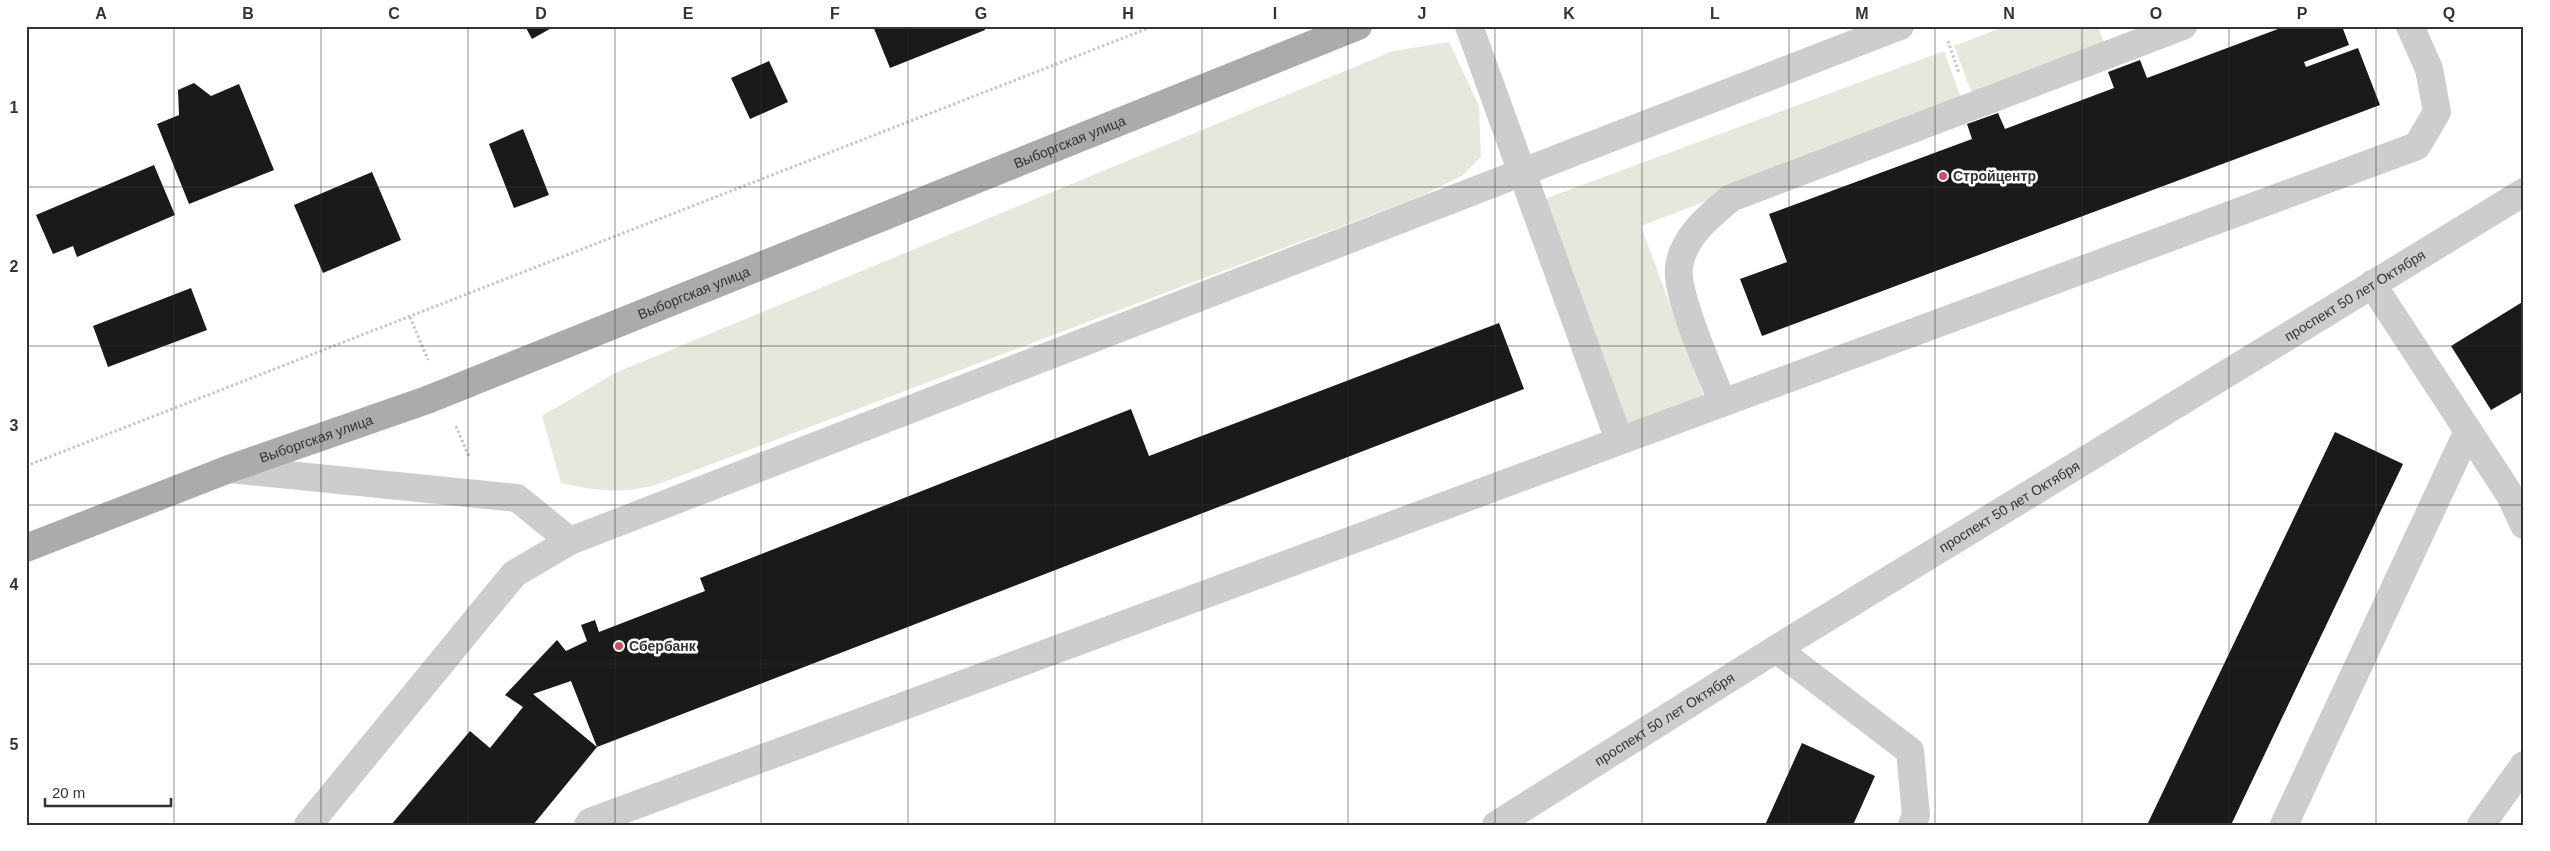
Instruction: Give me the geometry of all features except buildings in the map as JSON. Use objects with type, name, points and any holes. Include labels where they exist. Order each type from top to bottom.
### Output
[{"type":"main road","name":"Выборгская улица","points":[[26,548],[229,470],[427,400],[1358,26]]},
{"type":"street","points":[[1468,26],[1619,440]]},
{"type":"street","points":[[308,825],[514,574],[570,541],[1900,26]]},
{"type":"street","points":[[1722,402],[1683,298],[1679,267],[1688,241],[1705,219],[1731,198],[2183,26]]},
{"type":"street","points":[[588,825],[599,818],[2417,146],[2436,112],[2429,69],[2410,26]]},
{"type":"street","name":"проспект 50 лет Октября","points":[[1496,825],[1776,649],[2524,192]]},
{"type":"street","points":[[2372,284],[2468,431],[2517,491],[2524,525]]},
{"type":"street","points":[[2284,825],[2468,431]]},
{"type":"street","points":[[229,470],[517,498],[570,541]]},
{"type":"street","points":[[1776,649],[1910,751],[1916,815],[1912,825]]},
{"type":"street","points":[[2481,825],[2524,765]]},
{"type":"path","points":[[26,466],[1154,26]]},
{"type":"shaded area","points":[[2006,26],[2098,26],[2107,50],[1974,99],[1954,46]]},
{"type":"shaded area","points":[[1449,42],[1479,106],[1481,157],[1462,176],[1419,197],[656,485],[630,490],[608,490],[561,483],[542,416],[615,373],[1393,51]]},
{"type":"shaded area","points":[[1944,51],[1963,103],[1641,226],[1706,403],[1622,433],[1539,201]]},
{"type":"place","name":"Стройцентр","points":[[1943,176]]},
{"type":"place","name":"Сбербанк","points":[[619,646]]}]
